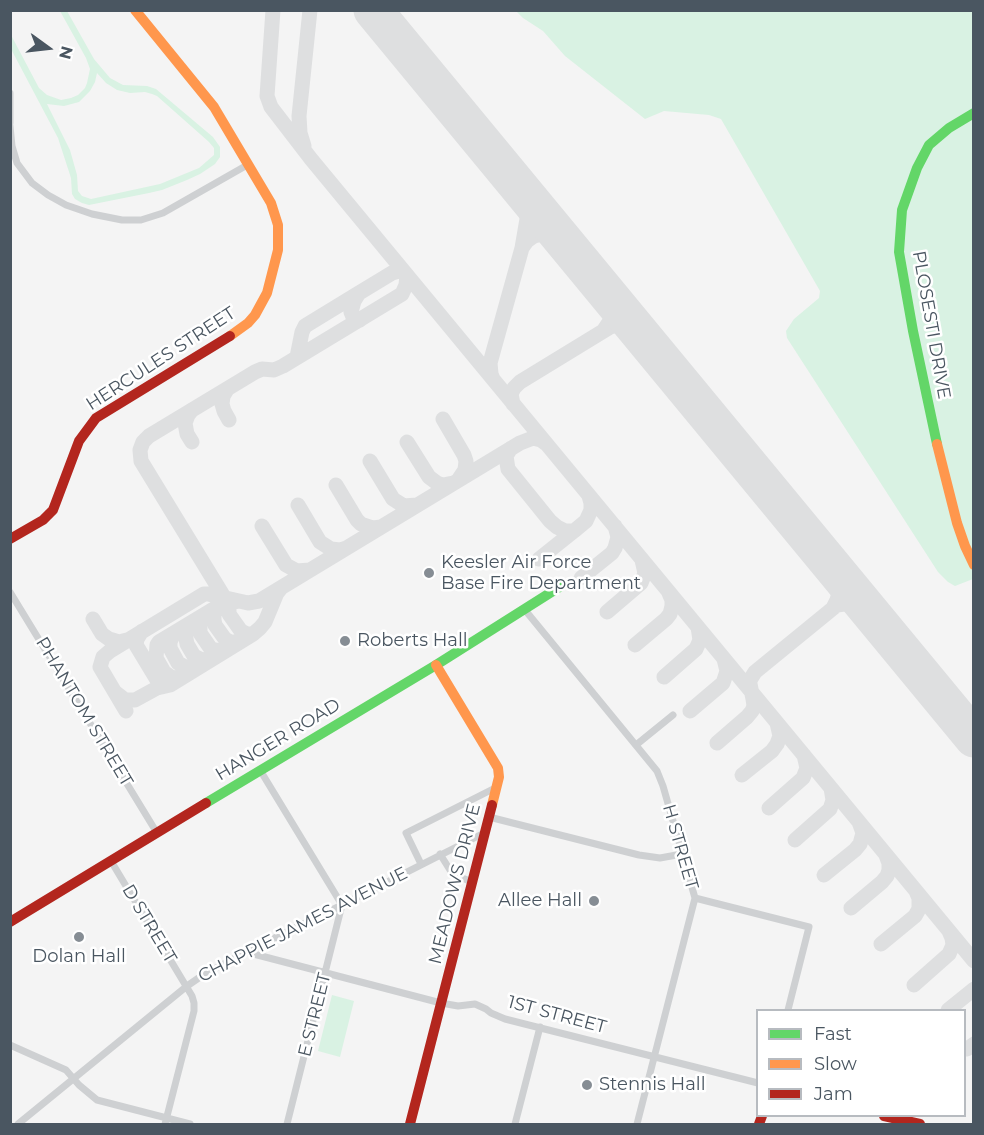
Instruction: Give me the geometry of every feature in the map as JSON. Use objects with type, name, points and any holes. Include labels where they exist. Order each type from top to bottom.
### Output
[{"type":"street","name":"HERCULES STREET","points":[[10,539],[43,520],[53,510],[79,441],[96,418],[248,323],[267,293],[278,250],[279,225],[271,203],[249,164],[214,106],[135,10]]},
{"type":"street","points":[[10,93],[12,146],[17,163],[32,183],[48,195],[66,205],[92,214],[122,220],[141,220],[164,213],[249,164]]},
{"type":"street","name":"PLOSESTI DRIVE","points":[[974,113],[949,128],[929,145],[917,168],[902,210],[899,252],[934,435],[964,546],[974,565]]},
{"type":"street","name":"HANGER ROAD","points":[[10,922],[436,665],[561,586]]},
{"type":"street","name":"PHANTOM STREET","points":[[10,592],[157,833]]},
{"type":"street","name":"H STREET","points":[[525,610],[657,771],[695,898],[637,1125]]},
{"type":"street","name":"MEADOWS DRIVE","points":[[410,1125],[499,777],[498,768],[436,665]]},
{"type":"street","points":[[636,745],[673,715]]},
{"type":"street","points":[[260,770],[342,905]]},
{"type":"street","points":[[420,864],[406,833],[497,787]]},
{"type":"street","points":[[489,817],[639,855],[660,858],[682,854]]},
{"type":"street","name":"CHAPPIE JAMES AVENUE","points":[[18,1125],[202,975],[486,832]]},
{"type":"street","points":[[440,854],[444,863],[455,875],[472,882]]},
{"type":"street","name":"D STREET","points":[[111,861],[187,986],[194,1003],[194,1011],[165,1122]]},
{"type":"street","points":[[695,898],[809,927],[791,1009]]},
{"type":"street","name":"E STREET","points":[[287,1125],[342,905]]},
{"type":"street","name":"1ST STREET","points":[[246,952],[441,1004],[458,1006],[475,1004],[499,1017],[756,1082]]},
{"type":"street","points":[[515,1125],[540,1027]]},
{"type":"street","points":[[10,1046],[66,1070],[97,1100],[165,1122],[190,1125]]},
{"type":"street","points":[[903,1118],[920,1125]]},
{"type":"green space","points":[[60,11],[67,11],[94,59],[110,78],[123,85],[147,86],[156,89],[213,137],[220,147],[220,157],[215,164],[200,174],[162,190],[89,205],[75,199],[58,138],[11,49],[11,35],[39,88],[47,95],[61,100],[78,95],[85,88],[90,69]],"holes":[[[97,73],[117,90],[130,93],[145,92],[157,96],[209,142],[214,148],[214,155],[199,168],[160,184],[91,199],[82,196],[78,191],[77,175],[70,150],[47,104],[64,106],[79,102],[90,91]]]},
{"type":"green space","points":[[516,11],[973,11],[973,579],[955,586],[938,572],[787,338],[786,331],[794,319],[819,298],[820,291],[721,119],[709,115],[664,111],[645,119],[565,56],[543,31]]},
{"type":"green space","points":[[332,995],[354,1001],[340,1057],[318,1051]]},
{"type":"taxiway","points":[[273,10],[267,96],[271,107],[311,159],[974,961]]},
{"type":"taxiway","points":[[304,146],[300,133],[299,116],[310,10]]},
{"type":"taxiway","points":[[522,189],[527,219],[522,248]]},
{"type":"taxiway","points":[[493,379],[490,363],[522,248],[534,236],[542,234],[552,235],[565,241]]},
{"type":"taxiway","points":[[360,320],[353,317],[351,312],[359,293],[392,273],[404,272]]},
{"type":"taxiway","points":[[224,597],[141,461],[140,450],[143,442],[149,436],[255,372],[262,369],[274,370],[283,366],[402,294],[407,275]]},
{"type":"taxiway","points":[[297,357],[305,326],[359,293]]},
{"type":"taxiway","points":[[604,330],[612,314],[610,298]]},
{"type":"taxiway","points":[[513,404],[511,394],[520,382],[610,327],[623,323],[635,328]]},
{"type":"taxiway","points":[[228,388],[223,396],[222,404],[229,420]]},
{"type":"taxiway","points":[[192,410],[185,423],[187,434],[192,442]]},
{"type":"taxiway","points":[[443,419],[466,461],[465,470],[459,479]]},
{"type":"taxiway","points":[[126,711],[100,667],[103,657],[110,651],[204,594],[248,603],[259,601],[520,443],[533,438],[545,443]]},
{"type":"taxiway","points":[[407,442],[429,477],[443,485],[453,483]]},
{"type":"taxiway","points":[[511,448],[506,456],[508,469],[557,527],[565,531],[574,531],[586,521],[591,510],[589,496]]},
{"type":"taxiway","points":[[370,461],[393,499],[404,506],[417,505]]},
{"type":"taxiway","points":[[336,485],[361,524],[373,528],[381,527]]},
{"type":"taxiway","points":[[298,505],[320,542],[331,549],[346,548]]},
{"type":"taxiway","points":[[262,526],[286,565],[297,571],[310,570]]},
{"type":"taxiway","points":[[581,578],[612,553],[618,537],[615,526]]},
{"type":"taxiway","points":[[539,559],[574,531]]},
{"type":"taxiway","points":[[607,612],[641,583],[645,573],[642,560]]},
{"type":"taxiway","points":[[833,608],[839,593],[836,571]]},
{"type":"taxiway","points":[[116,693],[125,700],[135,700],[157,688],[170,685],[253,634],[265,622],[281,588]]},
{"type":"taxiway","points":[[635,645],[670,614],[672,600],[669,593]]},
{"type":"taxiway","points":[[182,677],[174,678],[164,672],[156,658],[159,642],[222,604],[234,600]]},
{"type":"taxiway","points":[[238,601],[231,603],[229,614],[241,631],[253,634]]},
{"type":"taxiway","points":[[717,743],[752,711],[754,706],[750,680],[755,672],[837,605],[853,603],[866,608]]},
{"type":"taxiway","points":[[219,606],[214,614],[215,625],[225,639],[230,642],[239,642]]},
{"type":"taxiway","points":[[206,614],[200,622],[200,633],[211,649],[227,650]]},
{"type":"taxiway","points":[[93,619],[102,634],[109,639],[119,642],[127,640]]},
{"type":"taxiway","points":[[192,622],[185,633],[187,644],[194,656],[202,660],[212,659]]},
{"type":"taxiway","points":[[664,677],[696,649],[700,640],[698,627]]},
{"type":"taxiway","points":[[142,631],[136,645],[159,683]]},
{"type":"taxiway","points":[[174,633],[170,648],[178,663],[187,668],[197,668]]},
{"type":"taxiway","points":[[690,711],[723,683],[727,671],[724,659]]},
{"type":"taxiway","points":[[742,775],[772,751],[777,744],[780,736],[777,723]]},
{"type":"taxiway","points":[[769,808],[803,778],[807,768],[804,755]]},
{"type":"taxiway","points":[[795,840],[830,809],[833,800],[831,788]]},
{"type":"taxiway","points":[[824,875],[860,844],[863,833],[859,822]]},
{"type":"taxiway","points":[[851,908],[887,876],[889,863],[886,855]]},
{"type":"taxiway","points":[[881,944],[915,916],[919,909],[919,898],[916,891]]},
{"type":"taxiway","points":[[914,985],[949,954],[953,945],[949,931]]},
{"type":"taxiway","points":[[949,1009],[974,989]]},
{"type":"taxiway","points":[[967,1049],[974,1044]]},
{"type":"runway","points":[[373,10],[974,738]]},
{"type":"traffic: fast","points":[[937,444],[899,252],[902,210],[917,168],[929,145],[949,128],[974,113]]},
{"type":"traffic: fast","points":[[206,803],[436,665],[561,586]]},
{"type":"traffic: slow","points":[[135,10],[214,107],[271,203],[278,225],[278,250],[267,293],[255,315],[230,336]]},
{"type":"traffic: slow","points":[[937,444],[957,523],[974,565]]},
{"type":"traffic: slow","points":[[436,665],[498,768],[499,777],[492,805]]},
{"type":"traffic: jam","points":[[10,539],[43,520],[53,510],[79,441],[96,418],[230,336]]},
{"type":"traffic: jam","points":[[10,922],[206,803]]},
{"type":"traffic: jam","points":[[410,1124],[492,805]]},
{"type":"traffic: jam","points":[[759,1124],[762,1117]]},
{"type":"traffic: jam","points":[[888,1117],[920,1124]]},
{"type":"place","name":"Keesler Air Force Base Fire Department","points":[[429,573]]},
{"type":"place","name":"Roberts Hall","points":[[345,641]]},
{"type":"place","name":"Allee Hall","points":[[594,901]]},
{"type":"place","name":"Dolan Hall","points":[[79,937]]},
{"type":"place","name":"Stennis Hall","points":[[587,1085]]}]
